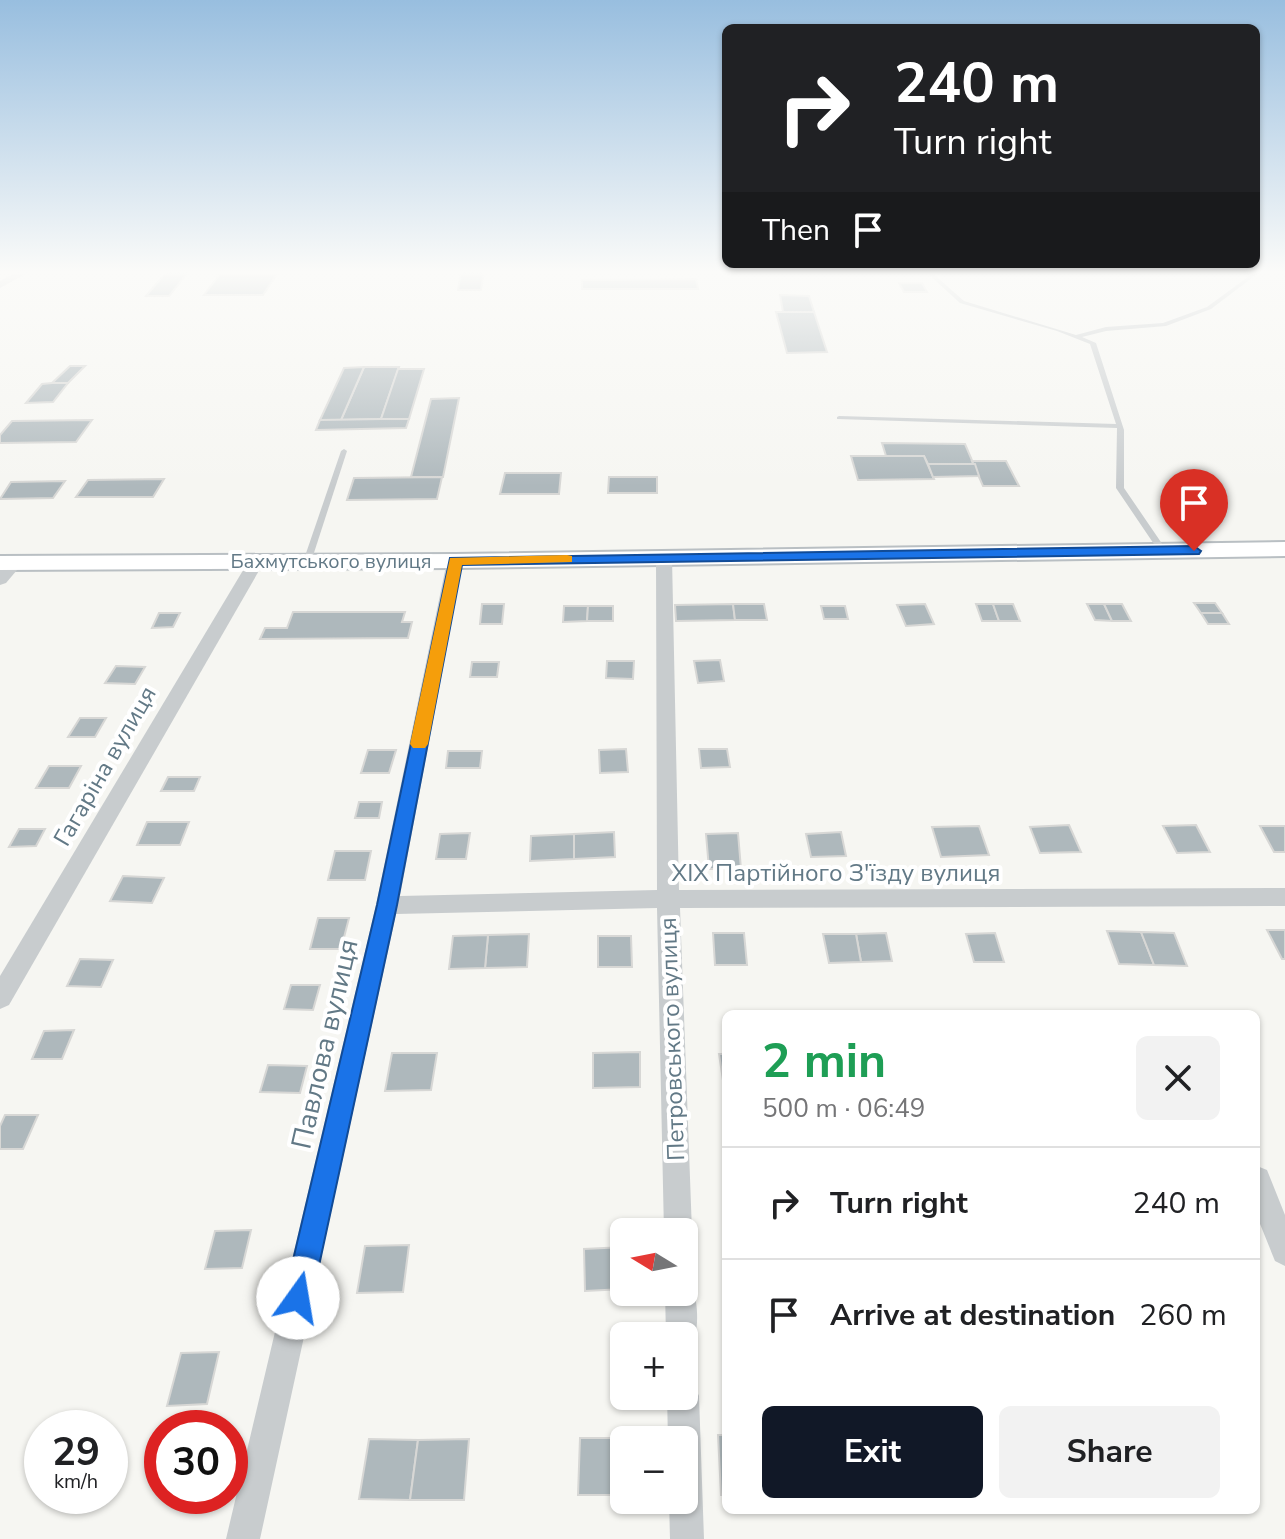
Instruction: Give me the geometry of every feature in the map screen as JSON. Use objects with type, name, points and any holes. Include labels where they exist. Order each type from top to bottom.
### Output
[{"type":"main road","name":"Бахмутського вулиця","points":[[5,568],[1285,549]]},
{"type":"street","name":"Петровського вулиця","points":[[664,558],[668,899],[678,1218]]},
{"type":"street","name":"Павлова вулиця","points":[[243,1539],[387,905],[455,561]]},
{"type":"street","name":"Гагаріна вулиця","points":[[0,998],[256,562]]},
{"type":"street","name":"XIX Партійного З'їзду вулиця","points":[[387,905],[668,899],[1285,897]]},
{"type":"street","points":[[1260,1188],[1285,1251]]},
{"type":"street","points":[[683,1410],[687,1539]]},
{"type":"lane","points":[[1092,343],[1119,426],[1120,488],[1163,551]]},
{"type":"lane","points":[[839,418],[1119,426]]},
{"type":"lane","points":[[307,562],[344,451]]},
{"type":"building","points":[[784,343],[824,343],[827,352],[787,353]]},
{"type":"building","points":[[70,366],[85,366],[68,383],[52,383]]},
{"type":"building","points":[[364,367],[399,367],[381,419],[341,420]]},
{"type":"building","points":[[364,367],[341,420],[320,420],[344,368]]},
{"type":"building","points":[[398,369],[424,369],[409,419],[381,419]]},
{"type":"building","points":[[68,383],[53,402],[26,403],[42,384]]},
{"type":"building","points":[[459,398],[443,477],[411,477],[431,399]]},
{"type":"building","points":[[409,419],[406,428],[316,430],[320,420]]},
{"type":"building","points":[[92,420],[76,442],[0,443],[0,435],[12,421]]},
{"type":"building","points":[[882,443],[965,444],[974,465],[928,464],[924,456],[886,456]]},
{"type":"building","points":[[851,456],[924,456],[934,479],[858,480]]},
{"type":"building","points":[[972,461],[1006,461],[1019,486],[983,486]]},
{"type":"building","points":[[928,464],[975,464],[979,476],[933,477]]},
{"type":"building","points":[[505,473],[561,473],[559,494],[500,494]]},
{"type":"building","points":[[442,477],[437,499],[347,500],[354,478]]},
{"type":"building","points":[[609,477],[657,477],[657,493],[608,493]]},
{"type":"building","points":[[164,479],[153,497],[76,497],[88,480]]},
{"type":"building","points":[[65,481],[53,498],[0,499],[11,482]]},
{"type":"building","points":[[1194,603],[1215,603],[1222,613],[1201,613]]},
{"type":"building","points":[[482,604],[504,604],[502,624],[480,624]]},
{"type":"building","points":[[733,604],[735,620],[676,621],[675,605]]},
{"type":"building","points":[[733,604],[764,604],[767,620],[735,620]]},
{"type":"building","points":[[925,604],[934,624],[906,626],[897,605]]},
{"type":"building","points":[[976,604],[993,604],[999,621],[982,621]]},
{"type":"building","points":[[993,604],[1013,604],[1020,621],[999,621]]},
{"type":"building","points":[[1087,604],[1104,604],[1112,621],[1095,620]]},
{"type":"building","points":[[1104,604],[1122,604],[1131,621],[1112,621]]},
{"type":"building","points":[[564,606],[588,606],[587,621],[563,622]]},
{"type":"building","points":[[588,606],[613,606],[613,621],[587,621]]},
{"type":"building","points":[[821,606],[845,606],[848,619],[824,619]]},
{"type":"building","points":[[293,612],[405,612],[402,622],[412,622],[408,638],[260,639],[265,628],[287,628]]},
{"type":"building","points":[[159,613],[180,613],[173,627],[152,628]]},
{"type":"building","points":[[1201,613],[1222,613],[1229,624],[1208,624]]},
{"type":"building","points":[[720,660],[724,681],[698,683],[694,661]]},
{"type":"building","points":[[607,661],[634,661],[633,679],[606,678]]},
{"type":"building","points":[[472,662],[499,662],[497,677],[470,677]]},
{"type":"building","points":[[116,666],[145,667],[135,684],[105,683]]},
{"type":"building","points":[[80,718],[106,718],[95,737],[68,737]]},
{"type":"building","points":[[626,749],[628,772],[600,773],[599,750]]},
{"type":"building","points":[[699,749],[727,749],[730,767],[701,768]]},
{"type":"building","points":[[368,750],[396,750],[389,773],[361,773]]},
{"type":"building","points":[[448,751],[482,751],[480,768],[446,768]]},
{"type":"building","points":[[49,766],[81,766],[69,788],[36,788]]},
{"type":"building","points":[[168,777],[200,777],[194,791],[161,791]]},
{"type":"building","points":[[359,802],[382,802],[379,818],[355,818]]},
{"type":"building","points":[[147,822],[189,822],[180,845],[137,845]]},
{"type":"building","points":[[1069,825],[1081,852],[1040,853],[1030,827]]},
{"type":"building","points":[[1196,825],[1210,852],[1177,853],[1163,826]]},
{"type":"building","points":[[979,826],[989,855],[941,857],[932,827]]},
{"type":"building","points":[[1260,826],[1285,826],[1285,852],[1274,852]]},
{"type":"building","points":[[19,829],[45,829],[36,846],[9,847]]},
{"type":"building","points":[[614,832],[615,857],[574,859],[574,834]]},
{"type":"building","points":[[841,832],[846,856],[811,857],[806,834]]},
{"type":"building","points":[[470,833],[466,859],[436,859],[440,834]]},
{"type":"building","points":[[738,833],[741,869],[709,869],[706,834]]},
{"type":"building","points":[[574,834],[574,859],[530,861],[531,836]]},
{"type":"building","points":[[335,851],[371,851],[365,880],[328,880]]},
{"type":"building","points":[[123,876],[164,878],[152,903],[110,901]]},
{"type":"building","points":[[318,918],[349,918],[341,949],[310,949]]},
{"type":"building","points":[[1267,930],[1285,930],[1285,959],[1282,959]]},
{"type":"building","points":[[1107,931],[1141,932],[1154,965],[1119,964]]},
{"type":"building","points":[[1141,932],[1174,933],[1187,966],[1154,965]]},
{"type":"building","points":[[713,933],[744,933],[747,965],[715,965]]},
{"type":"building","points":[[886,933],[892,961],[861,962],[856,934]]},
{"type":"building","points":[[995,933],[1004,962],[974,962],[966,934]]},
{"type":"building","points":[[529,934],[527,967],[485,968],[488,935]]},
{"type":"building","points":[[823,934],[856,934],[861,962],[829,963]]},
{"type":"building","points":[[488,935],[485,968],[449,969],[453,936]]},
{"type":"building","points":[[598,936],[631,936],[632,967],[598,967]]},
{"type":"building","points":[[80,959],[113,960],[101,987],[67,986]]},
{"type":"building","points":[[291,985],[320,985],[313,1010],[284,1009]]},
{"type":"building","points":[[74,1030],[62,1059],[32,1059],[44,1031]]},
{"type":"building","points":[[640,1052],[640,1087],[593,1088],[593,1053]]},
{"type":"building","points":[[392,1053],[437,1053],[431,1090],[385,1091]]},
{"type":"building","points":[[268,1065],[307,1066],[300,1093],[260,1092]]},
{"type":"building","points":[[5,1115],[38,1115],[23,1149],[0,1149],[0,1126]]},
{"type":"building","points":[[251,1230],[242,1268],[205,1269],[215,1231]]},
{"type":"building","points":[[409,1245],[403,1292],[357,1293],[365,1246]]},
{"type":"building","points":[[610,1248],[610,1290],[585,1291],[584,1249]]},
{"type":"building","points":[[219,1352],[207,1404],[167,1406],[181,1353]]},
{"type":"building","points":[[718,1435],[722,1435],[721,1495]]},
{"type":"building","points":[[580,1438],[610,1438],[610,1495],[578,1495]]},
{"type":"building","points":[[369,1439],[418,1440],[410,1500],[359,1499]]},
{"type":"building","points":[[469,1439],[464,1500],[410,1500],[418,1440]]},
{"type":"slow traffic","points":[[419,744],[455,561],[567,559]]},
{"type":"route","points":[[298,1298],[387,905],[455,561],[1194,551]]}]
